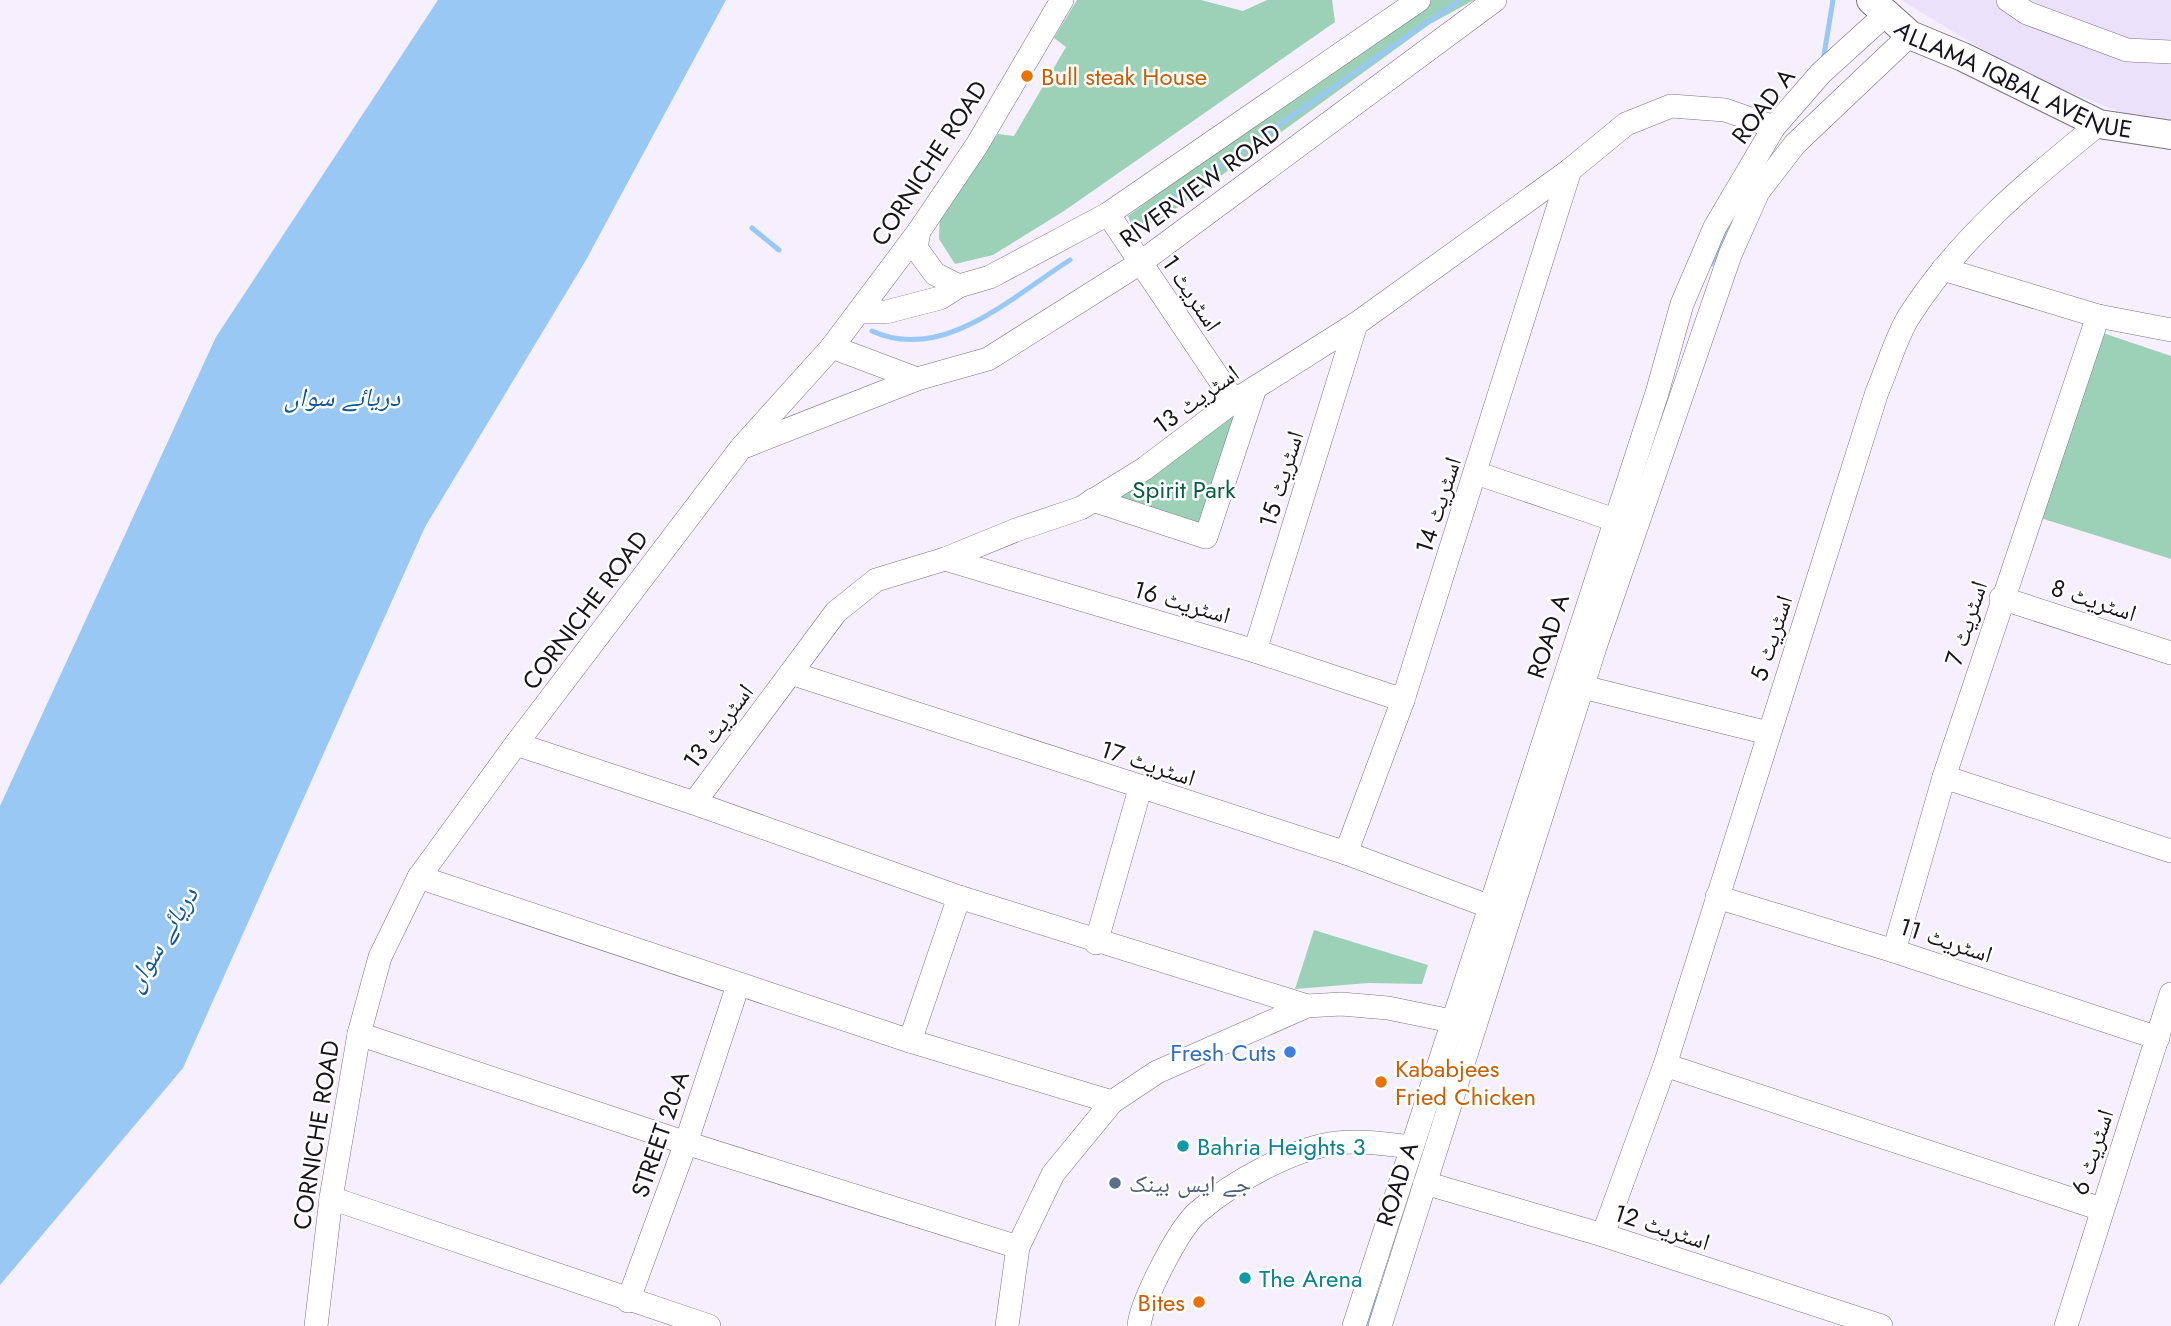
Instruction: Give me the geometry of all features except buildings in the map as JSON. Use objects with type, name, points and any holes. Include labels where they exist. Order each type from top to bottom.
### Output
[{"type":"main road","name":"ALLAMA IQBAL AVENUE","points":[[1878,7],[1910,35],[1963,57],[2099,124],[2171,135]]},
{"type":"street","name":"CORNICHE ROAD","points":[[316,1326],[331,1198],[359,1034],[380,957],[419,877],[516,744],[741,448],[832,347],[919,231],[977,145],[1062,0]]},
{"type":"street","name":"RIVERVIEW ROAD","points":[[859,312],[886,312],[940,298],[959,286],[990,277],[1108,214],[1419,0]]},
{"type":"street","name":"RIVERVIEW ROAD","points":[[741,448],[917,379],[988,359],[1140,263],[1495,0]]},
{"type":"street","points":[[2008,0],[2027,13],[2127,50],[2171,52]]},
{"type":"street","name":"ROAD A","points":[[1354,1326],[1615,520],[1682,304],[1715,226],[1774,127],[1878,7]]},
{"type":"street","name":"ROAD A","points":[[1380,1326],[1583,687],[1730,255],[1758,192],[1795,144],[1910,35]]},
{"type":"street","name":"اسٹریٹ 13","points":[[694,803],[836,612],[876,580],[945,559],[1081,508],[1144,469],[1234,401],[1356,324],[1570,170],[1626,124],[1671,106],[1724,110],[1774,127]]},
{"type":"street","name":"اسٹریٹ 5","points":[[1603,1235],[1665,1065],[1877,393],[1907,320],[1943,269],[2017,190],[2099,124]]},
{"type":"street","name":"اسٹریٹ 14","points":[[1346,853],[1403,700],[1570,170]]},
{"type":"street","name":"اسٹریٹ 1","points":[[1108,214],[1234,401]]},
{"type":"street","points":[[919,231],[916,248],[935,274],[959,286]]},
{"type":"street","points":[[1943,269],[2098,316],[2171,330]]},
{"type":"street","name":"اسٹریٹ 7","points":[[1895,951],[1944,777],[2001,598],[2098,316]]},
{"type":"street","name":"اسٹریٹ 15","points":[[1255,651],[1356,324]]},
{"type":"street","points":[[832,347],[917,379]]},
{"type":"street","points":[[1093,500],[1206,537],[1255,388]]},
{"type":"street","points":[[1476,473],[1615,520]]},
{"type":"street","name":"اسٹریٹ 16","points":[[945,559],[1255,651],[1403,700]]},
{"type":"street","name":"اسٹریٹ 8","points":[[2001,598],[2171,653]]},
{"type":"street","name":"اسٹریٹ 17","points":[[791,673],[1140,789],[1346,853],[1488,906]]},
{"type":"street","points":[[1583,687],[1768,733]]},
{"type":"street","points":[[516,744],[1096,943],[1307,1006],[1341,1004],[1388,1008],[1476,1026]]},
{"type":"street","points":[[1944,777],[2171,851]]},
{"type":"street","points":[[1096,943],[1140,789]]},
{"type":"street","points":[[419,877],[910,1041],[1112,1102]]},
{"type":"street","points":[[910,1041],[959,897]]},
{"type":"street","name":"اسٹریٹ 11","points":[[1717,897],[1895,951],[2158,1038]]},
{"type":"street","name":"STREET 20-A","points":[[628,1301],[686,1143],[738,985]]},
{"type":"street","name":"اسٹریٹ 6","points":[[2066,1326],[2171,995]]},
{"type":"street","points":[[1007,1326],[1018,1247],[1053,1174],[1112,1102],[1157,1072],[1307,1006]]},
{"type":"street","points":[[359,1034],[686,1143],[1018,1247]]},
{"type":"street","points":[[1665,1065],[2101,1209]]},
{"type":"street","points":[[1139,1326],[1161,1267],[1196,1213],[1233,1187],[1279,1161],[1335,1143],[1370,1141],[1412,1147]]},
{"type":"street","name":"اسٹریٹ 12","points":[[1425,1183],[1603,1235],[1850,1321],[1881,1326]]},
{"type":"street","points":[[331,1198],[628,1301],[709,1326]]},
{"type":"shaded area","points":[[1901,0],[2171,0],[2171,122],[2128,115],[2052,85],[2005,63]]},
{"type":"green space","points":[[1077,0],[1201,0],[1243,11],[1267,0],[1332,0],[1335,22],[1064,211],[993,255],[955,264],[939,239],[940,211],[998,134],[1014,136],[1066,47],[1054,38]]},
{"type":"green space","points":[[1419,0],[1474,0],[1430,24],[1160,220],[1133,229],[1128,216]]},
{"type":"green space","points":[[2097,331],[2171,356],[2171,559],[2034,516]]},
{"type":"green space","name":"Spirit Park","points":[[1253,394],[1208,532],[1109,502]]},
{"type":"green space","points":[[1314,930],[1428,965],[1422,984],[1368,983],[1295,989]]},
{"type":"water","name":"دریائے سواں","points":[[438,0],[726,0],[586,260],[425,527],[183,1068],[0,1285],[0,806],[216,337]]},
{"type":"waterway","points":[[1145,217],[1460,0]]},
{"type":"waterway","points":[[1823,61],[1833,0]]},
{"type":"waterway","points":[[1711,264],[1731,226]]},
{"type":"waterway","points":[[752,228],[779,250]]},
{"type":"waterway","points":[[872,331],[899,339],[925,339],[951,332],[1001,307],[1070,260]]},
{"type":"waterway","points":[[1366,1326],[1376,1296]]},
{"type":"place","name":"Bull steak House","points":[[1027,76]]},
{"type":"place","name":"Fresh Cuts","points":[[1290,1052]]},
{"type":"place","name":"Kababjees Fried Chicken","points":[[1381,1082]]},
{"type":"place","name":"Bahria Heights 3","points":[[1183,1146]]},
{"type":"place","name":"جے ایس بینک","points":[[1115,1183]]},
{"type":"place","name":"The Arena","points":[[1245,1278]]},
{"type":"place","name":"Bites","points":[[1199,1302]]}]
